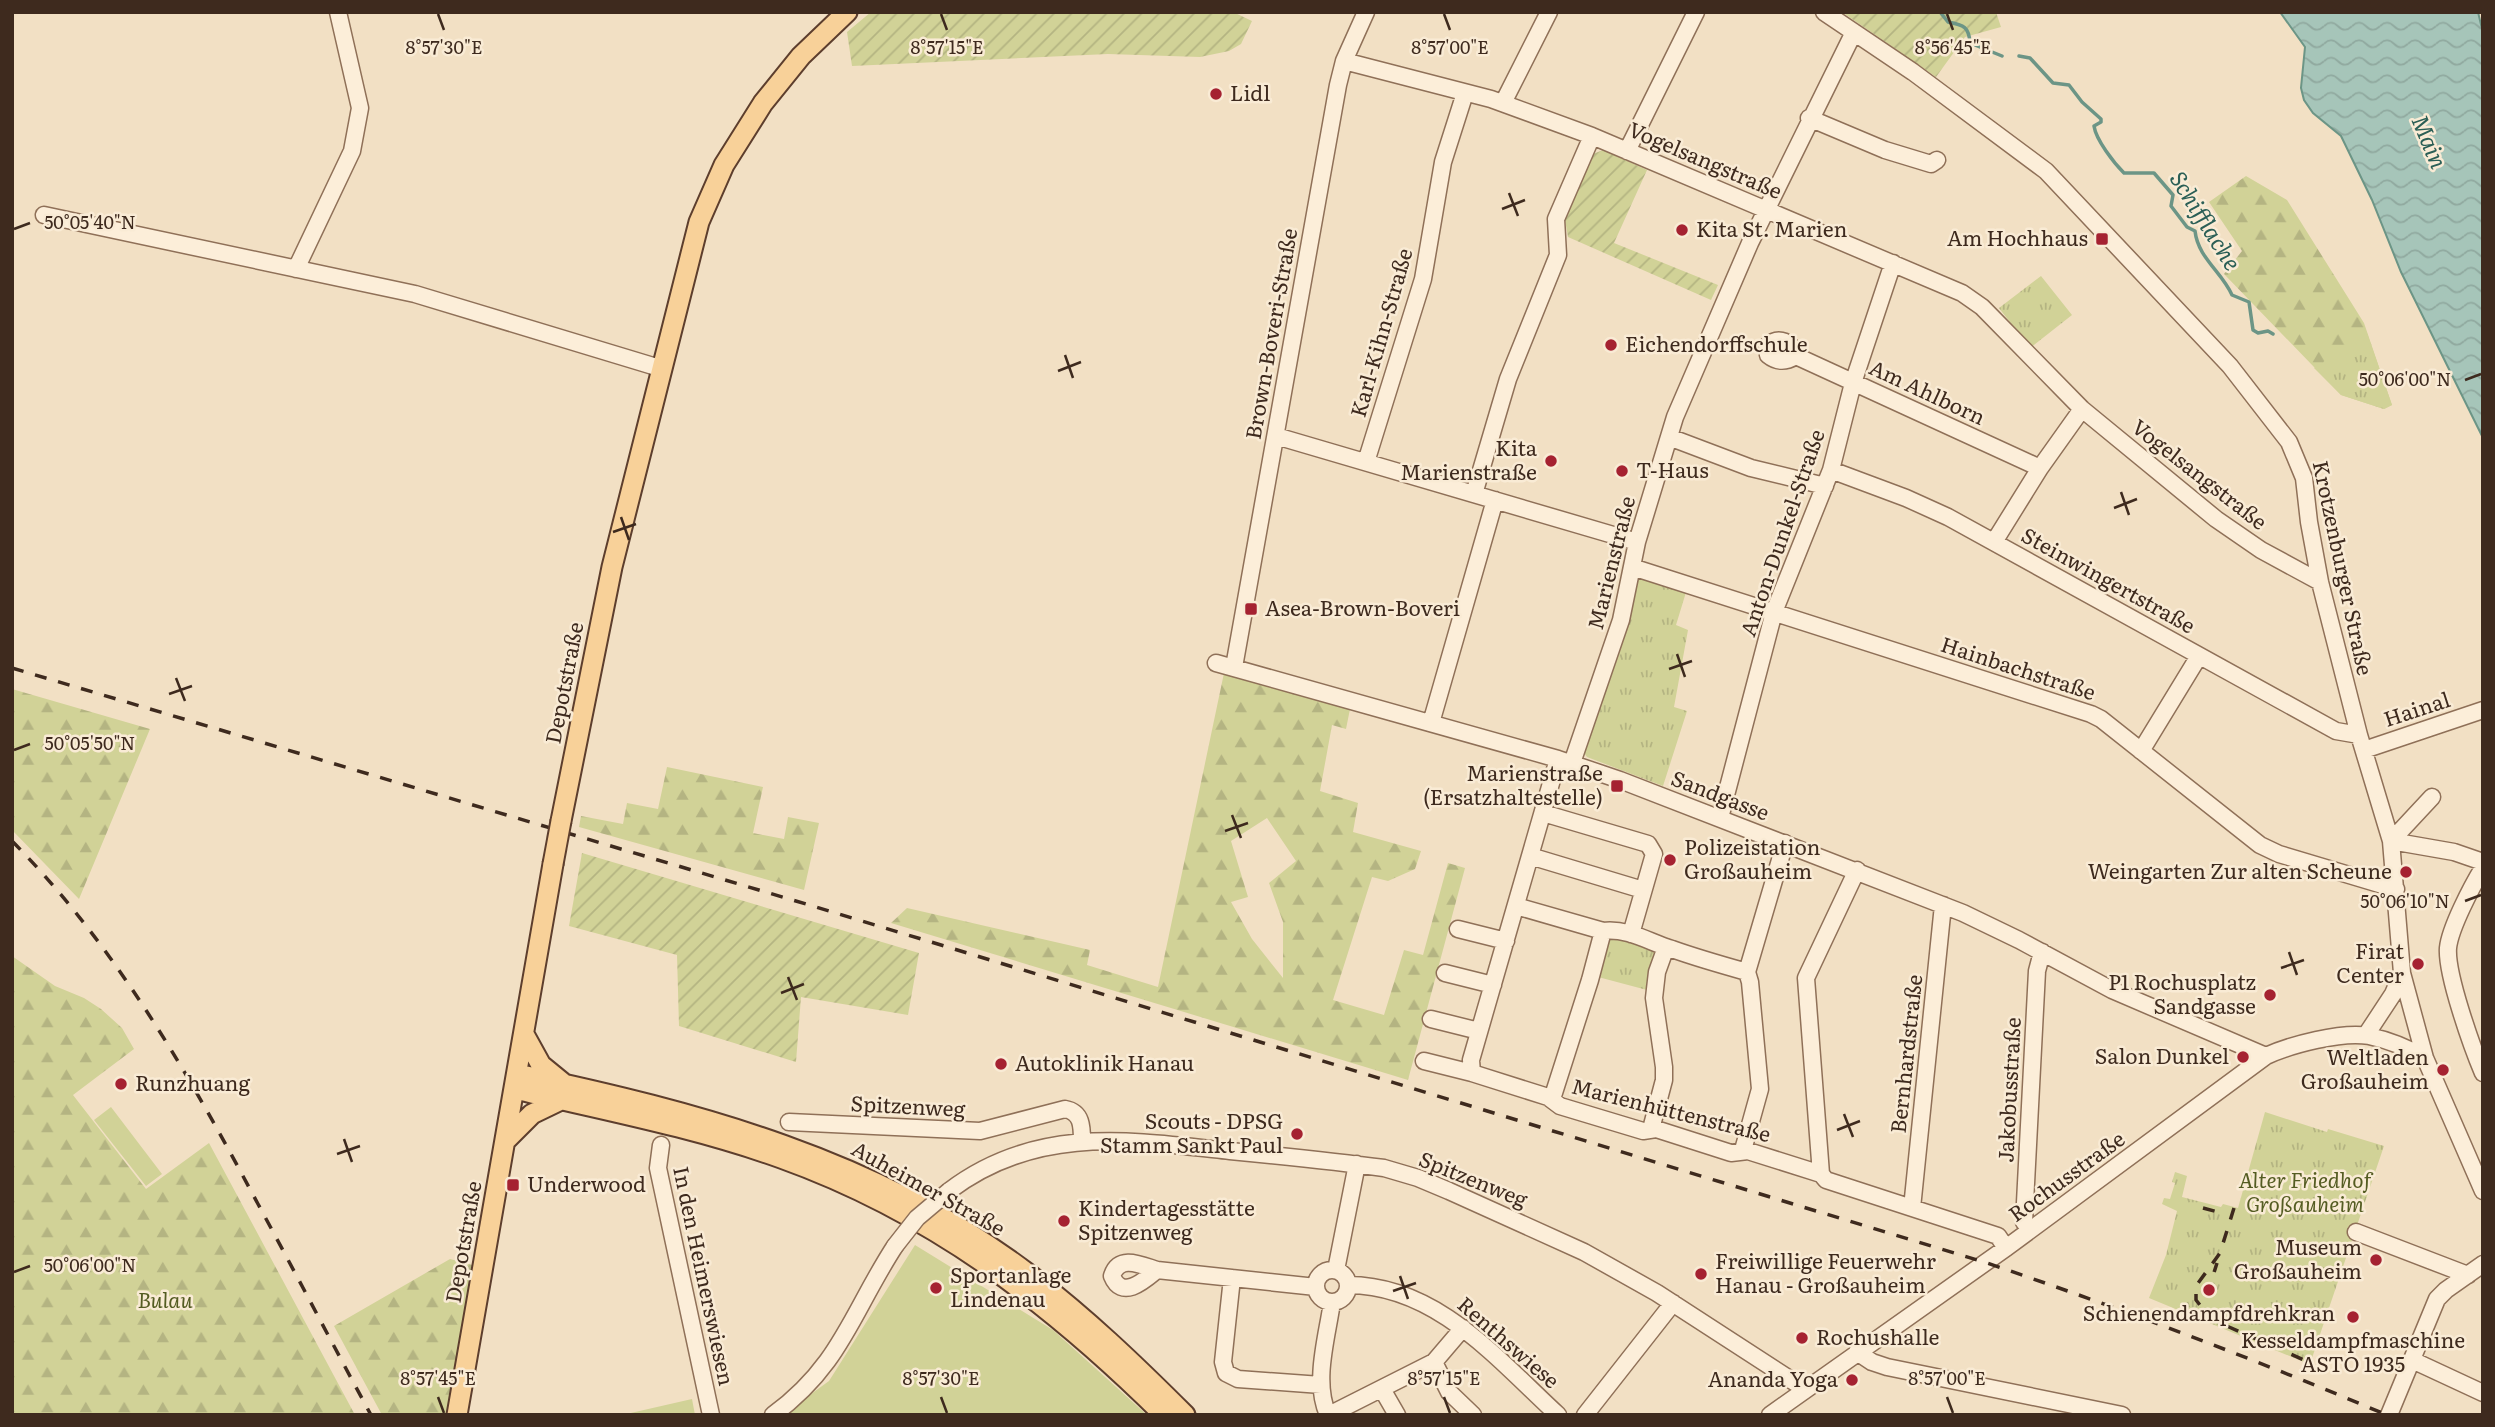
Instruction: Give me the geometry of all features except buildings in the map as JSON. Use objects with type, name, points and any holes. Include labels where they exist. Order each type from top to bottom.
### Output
[{"type":"main road","name":"Depotstraße","points":[[457,1415],[553,864],[611,567],[699,222],[720,173],[750,122],[801,56],[847,12]]},
{"type":"main road","points":[[505,1141],[532,1115],[563,1093],[541,1065],[525,1036]]},
{"type":"main road","name":"Auheimer Straße","points":[[516,1082],[741,1129],[842,1166],[913,1202],[990,1247],[1026,1272],[1114,1345],[1185,1415]]},
{"type":"main road","name":"Auheimer Straße","points":[[563,1093],[744,1146],[856,1188],[904,1213],[984,1261],[1039,1301],[1103,1356],[1164,1415]]},
{"type":"street","points":[[296,270],[352,151],[360,108],[338,12]]},
{"type":"street","name":"Brown-Boveri-Straße","points":[[1234,667],[1326,146],[1344,61],[1366,12]]},
{"type":"street","points":[[1503,103],[1549,12]]},
{"type":"street","points":[[1627,151],[1696,12]]},
{"type":"street","name":"Krotzenburger Straße","points":[[1825,12],[2000,135],[2046,171],[2230,366],[2284,435],[2296,455],[2304,478],[2320,582],[2390,841],[2396,889],[2402,972],[2389,1000],[2366,1035]]},
{"type":"street","name":"Marienstraße","points":[[1565,761],[1621,620],[1637,542],[1675,417],[1765,210],[1854,32]]},
{"type":"street","name":"Vogelsangstraße","points":[[1344,61],[1503,103],[1592,136],[1962,293],[1976,302],[2082,409],[2242,538],[2320,582]]},
{"type":"street","name":"Karl-Kihn-Straße","points":[[1366,462],[1425,272],[1443,162],[1465,93]]},
{"type":"street","points":[[1810,118],[1896,154],[1931,164],[1937,160]]},
{"type":"street","points":[[1474,494],[1504,389],[1558,255],[1556,219],[1592,136]]},
{"type":"street","points":[[44,215],[415,294],[663,369]]},
{"type":"street","name":"Anton-Dunkel-Straße","points":[[1720,818],[1774,612],[1828,478],[1853,383],[1893,263]]},
{"type":"street","name":"Am Ahlborn","points":[[1796,356],[2040,468]]},
{"type":"street","points":[[1994,542],[2040,468],[2082,409]]},
{"type":"street","points":[[1276,436],[1637,542]]},
{"type":"street","name":"Steinwingertstraße","points":[[1669,437],[1751,468],[1828,478],[1926,507],[2336,731],[2362,742]]},
{"type":"street","points":[[1431,723],[1495,500]]},
{"type":"street","name":"Hainbachstraße","points":[[1632,567],[2091,714],[2101,719],[2260,845],[2396,889]]},
{"type":"street","points":[[2141,751],[2199,656]]},
{"type":"street","name":"Sandgasse","points":[[1216,663],[1565,761],[1720,818],[1943,905],[2042,952],[2112,990],[2266,1056]]},
{"type":"street","name":"Hainal","points":[[2362,742],[2483,710]]},
{"type":"street","points":[[1472,1073],[1471,1060],[1530,856],[1543,813],[1565,761]]},
{"type":"street","points":[[2390,841],[2432,797]]},
{"type":"street","points":[[1543,813],[1648,844],[1654,854],[1631,934]]},
{"type":"street","points":[[2390,841],[2454,852],[2483,862]]},
{"type":"street","points":[[1743,1150],[1760,1089],[1747,972],[1784,843]]},
{"type":"street","points":[[1530,856],[1643,890]]},
{"type":"street","points":[[2483,868],[2459,917],[2448,949],[2453,980],[2483,1073]]},
{"type":"street","points":[[1821,1174],[1805,984],[1808,972],[1857,870]]},
{"type":"street","name":"Bernhardstraße","points":[[1912,1208],[1943,905]]},
{"type":"street","points":[[1516,906],[1603,931],[1615,930],[1631,934],[1747,972]]},
{"type":"street","points":[[1458,929],[1506,941]]},
{"type":"street","points":[[1552,1099],[1603,931]]},
{"type":"street","points":[[1651,1129],[1664,1080],[1654,998],[1657,972],[1666,947]]},
{"type":"street","name":"Jakobusstraße","points":[[2030,1230],[2024,1222],[2037,971],[2042,952]]},
{"type":"street","points":[[2402,972],[2425,1058],[2483,1191]]},
{"type":"street","points":[[1445,973],[1493,985]]},
{"type":"street","points":[[1432,1018],[1479,1031]]},
{"type":"street","points":[[2366,1035],[2410,1049],[2425,1058]]},
{"type":"street","name":"Rochusstraße","points":[[1770,1415],[2006,1248],[2266,1056],[2307,1041],[2366,1035]]},
{"type":"street","name":"Marienhüttenstraße","points":[[1424,1061],[1472,1073],[1552,1099],[1560,1106],[1631,1127],[1651,1129],[1731,1153],[1743,1150],[1821,1174],[1826,1180],[1998,1236],[2006,1248]]},
{"type":"street","name":"Spitzenweg","points":[[789,1122],[980,1131],[1065,1109],[1072,1110],[1081,1120],[1082,1141]]},
{"type":"street","name":"Spitzenweg","points":[[773,1415],[803,1391],[829,1361],[895,1246],[917,1218],[948,1191],[1010,1157],[1048,1146],[1082,1141],[1152,1143],[1357,1164],[1384,1168],[1418,1178],[1584,1252],[1673,1303],[1805,1389]]},
{"type":"street","name":"In den Heimerswiesen","points":[[661,1145],[658,1168],[711,1415]]},
{"type":"street","points":[[1336,1270],[1357,1164]]},
{"type":"street","points":[[2356,1233],[2468,1275]]},
{"type":"street","points":[[2389,1415],[2438,1299],[2483,1264]]},
{"type":"street","points":[[1157,1270],[1316,1287]]},
{"type":"street","points":[[1336,1270],[1344,1275],[1348,1285],[1343,1298],[1332,1302],[1320,1296],[1316,1287],[1321,1274],[1336,1270]]},
{"type":"street","points":[[1232,1278],[1223,1362],[1226,1373],[1238,1379],[1321,1385]]},
{"type":"street","name":"Renthswiese","points":[[1348,1285],[1374,1286],[1395,1291],[1440,1312],[1463,1328],[1558,1415]]},
{"type":"street","points":[[1332,1302],[1321,1385],[1322,1401],[1329,1415],[1434,1362],[1463,1328]]},
{"type":"street","points":[[1586,1415],[1673,1303]]},
{"type":"street","points":[[1857,1352],[1872,1362],[1887,1367],[2048,1407],[2122,1415]]},
{"type":"street","points":[[2412,1360],[2483,1393]]},
{"type":"street","points":[[1434,1362],[1449,1392],[1473,1415]]},
{"type":"street","points":[[1382,1389],[1397,1415]]},
{"type":"green space","points":[[871,12],[1233,12],[1252,21],[1241,44],[1229,51],[1200,57],[1108,54],[852,66],[847,32]]},
{"type":"green space","points":[[1842,12],[1996,12],[2001,27],[1965,37],[1936,77]]},
{"type":"green space","points":[[1603,150],[1647,170],[1614,243],[1718,285],[1711,300],[1568,237],[1565,220],[1593,154]]},
{"type":"green space","points":[[2246,176],[2287,200],[2364,323],[2392,405],[2384,409],[2341,395],[2224,274],[2242,251],[2209,202]]},
{"type":"green space","points":[[2041,276],[2072,315],[2030,348],[1999,308]]},
{"type":"green space","points":[[2367,333],[2392,405],[2384,409],[2341,395],[2314,368]]},
{"type":"green space","points":[[1643,576],[1687,589],[1676,625],[1688,630],[1674,707],[1687,711],[1663,786],[1587,757],[1584,753],[1620,651],[1638,578]]},
{"type":"green space","points":[[1224,673],[1350,709],[1346,729],[1332,725],[1320,791],[1358,803],[1353,832],[1421,851],[1415,869],[1388,881],[1372,877],[1333,1000],[1384,1015],[1404,950],[1423,955],[1448,863],[1465,868],[1408,1080],[891,923],[907,908],[1090,950],[1087,965],[1158,987]],"holes":[[[1267,818],[1296,861],[1269,883],[1283,922],[1283,978],[1252,939],[1231,902],[1248,897],[1231,841]]]},
{"type":"green space","points":[[12,689],[150,729],[79,899],[12,830]]},
{"type":"green space","points":[[667,767],[763,787],[753,833],[784,839],[788,817],[819,823],[804,890],[579,827],[581,816],[623,824],[627,803],[658,809]]},
{"type":"green space","points":[[582,853],[919,953],[908,1015],[801,997],[796,1062],[679,1026],[677,955],[569,926]]},
{"type":"green space","points":[[1610,935],[1658,948],[1647,990],[1598,977]]},
{"type":"green space","name":"Bulau","points":[[12,956],[55,986],[84,998],[101,1009],[122,1028],[134,1049],[73,1095],[146,1189],[209,1143],[355,1415],[12,1415]]},
{"type":"green space","points":[[111,1107],[162,1174],[146,1186],[94,1120]]},
{"type":"green space","name":"Alter Friedhof Großauheim","points":[[2265,1112],[2327,1132],[2328,1129],[2384,1146],[2312,1358],[2304,1362],[2149,1298],[2166,1255],[2177,1211],[2162,1204],[2164,1198],[2170,1199],[2175,1172],[2187,1176],[2182,1197],[2221,1207],[2223,1204],[2238,1208]]},
{"type":"green space","name":"Sportanlage Lindenau","points":[[915,1245],[1053,1330],[1147,1415],[782,1415],[829,1381]]},
{"type":"green space","points":[[450,1259],[476,1266],[448,1415],[382,1415],[334,1326]]},
{"type":"green space","points":[[692,1399],[695,1415],[622,1415]]},
{"type":"water","name":"Main","points":[[2280,12],[2478,12],[2483,33],[2483,438],[2401,272],[2372,200],[2341,136],[2313,113],[2304,100],[2301,88],[2305,47]]},
{"type":"waterway","name":"Schifflache","points":[[1940,12],[1948,22],[1965,28],[1970,43],[2002,56]]},
{"type":"waterway","name":"Schifflache","points":[[2019,56],[2030,58],[2053,83],[2069,85],[2082,102],[2101,119],[2101,122],[2094,126],[2095,132],[2124,173],[2154,173],[2173,195],[2171,206],[2187,227],[2195,231],[2205,257],[2232,295],[2249,302],[2253,330],[2273,334]]},
{"type":"railway","points":[[12,668],[806,904],[1984,1262],[2187,1335],[2387,1415]]},
{"type":"railway","points":[[12,841],[50,881],[85,924],[177,1060],[232,1156],[371,1415]]},
{"type":"railway","points":[[2203,1208],[2218,1212]]},
{"type":"railway","points":[[2234,1208],[2220,1253],[2196,1286],[2196,1300],[2211,1319],[2256,1339],[2277,1342],[2286,1352],[2304,1360]]},
{"type":"railway","points":[[2207,1295],[2217,1263]]},
{"type":"place","name":"Lidl","points":[[1216,94]]},
{"type":"place","name":"Kita St. Marien","points":[[1682,230]]},
{"type":"place","name":"Am Hochhaus","points":[[2102,239]]},
{"type":"place","name":"Eichendorffschule","points":[[1611,345]]},
{"type":"place","name":"Kita Marienstraße","points":[[1551,461]]},
{"type":"place","name":"T-Haus","points":[[1622,471]]},
{"type":"place","name":"Asea-Brown-Boveri","points":[[1251,609]]},
{"type":"place","name":"Marienstraße (Ersatzhaltestelle)","points":[[1617,786]]},
{"type":"place","name":"Polizeistation Großauheim","points":[[1670,860]]},
{"type":"place","name":"Weingarten Zur alten Scheune","points":[[2406,872]]},
{"type":"place","name":"Firat Center","points":[[2418,964]]},
{"type":"place","name":"P1 Rochusplatz Sandgasse","points":[[2270,995]]},
{"type":"place","name":"Salon Dunkel","points":[[2243,1057]]},
{"type":"place","name":"Autoklinik Hanau","points":[[1001,1064]]},
{"type":"place","name":"Weltladen Großauheim","points":[[2443,1070]]},
{"type":"place","name":"Runzhuang","points":[[121,1084]]},
{"type":"place","name":"Scouts - DPSG Stamm Sankt Paul","points":[[1297,1134]]},
{"type":"place","name":"Underwood","points":[[513,1185]]},
{"type":"place","name":"Kindertagesstätte Spitzenweg","points":[[1064,1221]]},
{"type":"place","name":"Museum Großauheim","points":[[2376,1260]]},
{"type":"place","name":"Freiwillige Feuerwehr Hanau - Großauheim","points":[[1701,1274]]},
{"type":"place","name":"Sportanlage Lindenau","points":[[936,1288]]},
{"type":"place","name":"Schienendampfdrehkran","points":[[2209,1290]]},
{"type":"place","name":"Kesseldampfmaschine ASTO 1935","points":[[2353,1317]]},
{"type":"place","name":"Rochushalle","points":[[1802,1338]]},
{"type":"place","name":"Ananda Yoga","points":[[1852,1380]]}]
